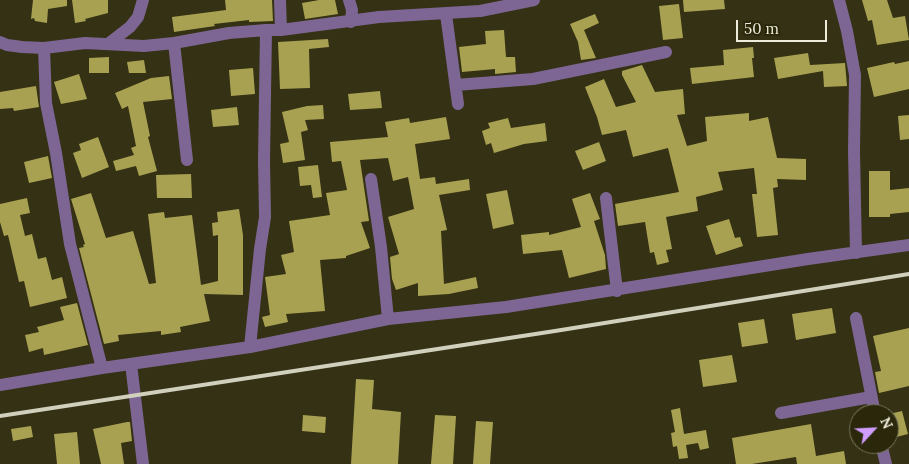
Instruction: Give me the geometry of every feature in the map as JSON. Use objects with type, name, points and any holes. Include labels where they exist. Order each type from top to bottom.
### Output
[{"type":"street","points":[[108,44],[130,27],[138,17],[143,0]]},
{"type":"street","points":[[280,0],[281,30]]},
{"type":"street","points":[[349,0],[352,10],[351,22]]},
{"type":"street","points":[[0,42],[15,46],[44,48],[84,43],[144,46],[174,43],[229,33],[281,30],[379,17],[480,11],[534,0]]},
{"type":"street","points":[[839,0],[848,31],[855,75],[856,253]]},
{"type":"street","points":[[446,14],[458,104]]},
{"type":"street","points":[[250,347],[265,217],[266,30]]},
{"type":"street","points":[[174,43],[188,160]]},
{"type":"street","points":[[44,48],[46,103],[70,244],[102,368]]},
{"type":"street","points":[[456,85],[533,79],[666,52]]},
{"type":"street","points":[[371,179],[381,248],[388,319]]},
{"type":"street","points":[[606,198],[617,291]]},
{"type":"street","points":[[0,386],[102,368],[250,347],[388,319],[506,307],[617,291],[808,259],[909,245]]},
{"type":"street","points":[[856,318],[873,404]]},
{"type":"street","points":[[131,364],[143,464]]},
{"type":"street","points":[[781,413],[871,397]]},
{"type":"building","points":[[33,0],[67,0],[67,6],[48,9],[47,23],[35,21],[34,18],[31,19]]},
{"type":"building","points":[[72,0],[108,0],[108,13],[75,23]]},
{"type":"building","points":[[225,0],[272,0],[273,21],[249,22],[249,20],[214,24],[215,26],[174,32],[172,17],[226,10]]},
{"type":"building","points":[[335,0],[338,14],[305,19],[302,3]]},
{"type":"building","points":[[683,0],[724,0],[725,9],[684,12]]},
{"type":"building","points":[[862,0],[887,0],[893,18],[905,16],[909,40],[877,45],[872,20],[868,21]]},
{"type":"building","points":[[679,4],[683,38],[663,40],[659,6]]},
{"type":"building","points":[[595,14],[599,23],[584,30],[596,58],[581,60],[578,42],[570,24]]},
{"type":"building","points":[[504,30],[506,57],[515,57],[516,72],[495,74],[495,69],[462,72],[459,47],[486,44],[485,31]]},
{"type":"building","points":[[328,39],[329,47],[309,49],[310,88],[280,89],[278,42]]},
{"type":"building","points":[[753,47],[754,77],[692,84],[690,68],[724,65],[723,50]]},
{"type":"building","points":[[808,53],[810,65],[845,63],[847,86],[824,87],[823,71],[778,79],[774,58]]},
{"type":"building","points":[[109,57],[109,73],[89,73],[89,58]]},
{"type":"building","points":[[144,60],[146,73],[129,73],[127,62]]},
{"type":"building","points":[[909,61],[909,89],[874,97],[867,68]]},
{"type":"building","points":[[642,65],[655,92],[683,89],[685,114],[677,115],[687,146],[707,141],[705,117],[749,113],[749,121],[768,117],[777,158],[806,159],[806,180],[777,179],[778,187],[773,188],[778,235],[757,237],[752,194],[757,194],[754,168],[718,172],[723,190],[696,197],[698,211],[666,217],[672,249],[666,250],[669,262],[657,265],[654,252],[650,253],[645,222],[618,226],[615,204],[679,192],[668,148],[633,157],[626,130],[602,135],[585,87],[604,79],[616,107],[636,102],[622,75],[622,71]]},
{"type":"building","points":[[253,68],[255,94],[231,96],[229,70]]},
{"type":"building","points":[[79,74],[87,99],[61,104],[54,82]]},
{"type":"building","points":[[169,76],[172,99],[143,102],[150,136],[148,137],[157,171],[139,176],[136,166],[116,171],[113,161],[134,155],[131,148],[136,146],[128,106],[122,109],[115,93],[151,78]]},
{"type":"building","points":[[36,86],[39,107],[14,111],[13,108],[0,109],[0,92]]},
{"type":"building","points":[[380,91],[382,108],[350,110],[348,94]]},
{"type":"building","points":[[323,105],[324,119],[305,120],[308,130],[301,132],[305,160],[283,163],[280,144],[289,142],[282,112],[307,106]]},
{"type":"building","points":[[237,107],[239,125],[213,127],[211,110]]},
{"type":"building","points":[[909,115],[909,139],[900,140],[898,116]]},
{"type":"building","points":[[446,117],[450,139],[415,144],[420,179],[435,177],[436,184],[469,179],[470,190],[439,195],[447,230],[441,231],[444,284],[476,277],[478,288],[449,294],[418,296],[418,283],[396,290],[392,279],[390,257],[399,254],[388,217],[414,209],[408,177],[393,181],[388,158],[360,160],[369,221],[361,222],[370,248],[346,256],[346,258],[320,260],[325,311],[286,314],[288,322],[265,327],[262,317],[270,315],[265,277],[286,274],[281,255],[294,252],[289,221],[330,215],[326,193],[347,190],[341,161],[332,162],[330,142],[388,137],[385,122],[409,118],[410,123]]},
{"type":"building","points":[[508,118],[511,128],[545,123],[547,141],[524,144],[494,153],[491,143],[486,145],[482,131],[490,128],[488,123]]},
{"type":"building","points":[[98,137],[109,167],[82,178],[73,153],[81,150],[79,144]]},
{"type":"building","points":[[599,142],[606,161],[583,170],[575,151]]},
{"type":"building","points":[[48,156],[52,178],[29,183],[24,162]]},
{"type":"building","points":[[318,165],[322,197],[313,198],[311,185],[300,186],[298,167]]},
{"type":"building","points":[[869,171],[890,171],[890,190],[909,188],[909,212],[890,214],[890,217],[869,217]]},
{"type":"building","points":[[191,174],[192,198],[157,198],[156,175]]},
{"type":"building","points":[[507,190],[514,224],[493,229],[486,194]]},
{"type":"building","points":[[91,193],[106,238],[133,231],[149,284],[156,283],[148,214],[164,212],[165,218],[192,215],[201,285],[218,281],[218,235],[213,236],[212,223],[218,222],[217,212],[239,209],[243,235],[243,295],[204,294],[210,321],[180,327],[181,332],[161,335],[161,331],[118,335],[119,341],[104,344],[79,248],[84,247],[83,245],[85,244],[71,199]]},
{"type":"building","points":[[590,193],[600,219],[594,221],[605,255],[606,269],[569,278],[562,250],[523,254],[521,235],[549,232],[549,235],[581,227],[572,199]]},
{"type":"building","points":[[27,198],[30,213],[20,215],[25,236],[32,234],[38,259],[46,257],[52,280],[62,277],[67,298],[30,307],[24,281],[19,282],[8,235],[4,236],[0,222],[0,204]]},
{"type":"building","points":[[729,219],[735,238],[740,237],[743,246],[716,255],[706,226]]},
{"type":"building","points":[[77,303],[88,345],[44,355],[43,348],[29,352],[25,335],[39,332],[37,327],[64,320],[60,307]]},
{"type":"building","points":[[832,308],[836,333],[796,340],[792,314]]},
{"type":"building","points":[[764,319],[768,343],[742,347],[738,323]]},
{"type":"building","points":[[909,328],[909,386],[879,393],[875,372],[881,371],[873,336]]},
{"type":"building","points":[[732,355],[737,382],[703,387],[699,360]]},
{"type":"building","points":[[356,379],[374,380],[372,409],[401,412],[398,464],[351,464]]},
{"type":"building","points":[[680,408],[684,434],[706,430],[709,448],[700,450],[698,443],[686,445],[688,458],[679,459],[677,446],[673,447],[671,433],[675,432],[671,410]]},
{"type":"building","points":[[902,411],[908,434],[899,436],[899,412]]},
{"type":"building","points":[[303,415],[326,417],[325,433],[302,431]]},
{"type":"building","points":[[435,415],[456,416],[453,464],[431,464]]},
{"type":"building","points":[[476,421],[493,422],[490,464],[473,464]]},
{"type":"building","points":[[130,422],[132,441],[121,443],[124,464],[101,464],[93,429]]},
{"type":"building","points":[[811,424],[816,456],[844,451],[846,464],[797,464],[796,457],[752,464],[736,464],[732,438]]},
{"type":"building","points":[[31,426],[33,437],[13,441],[11,429]]},
{"type":"building","points":[[77,432],[80,464],[57,464],[54,434]]},
{"type":"railway","points":[[0,416],[555,331],[909,274]]}]
